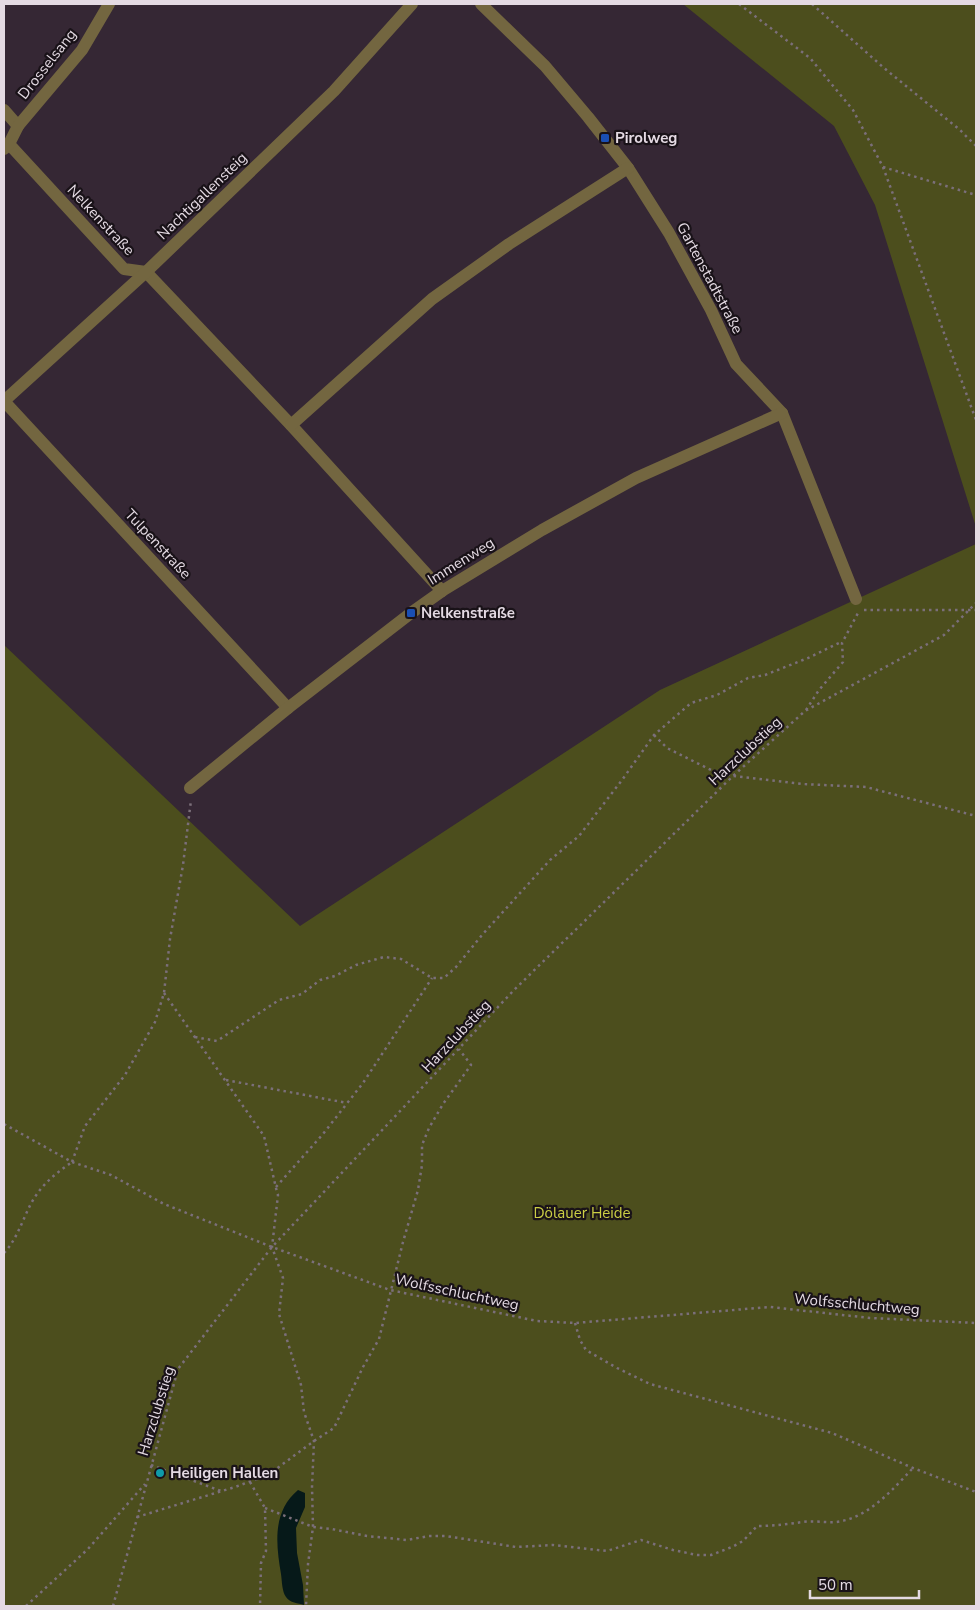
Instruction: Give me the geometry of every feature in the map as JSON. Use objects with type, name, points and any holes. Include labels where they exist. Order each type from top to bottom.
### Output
[{"type":"street","name":"Drosselsang","points":[[6,146],[18,126],[82,50],[109,4]]},
{"type":"street","name":"Nachtigallensteig","points":[[4,401],[146,272],[334,92],[412,4]]},
{"type":"street","name":"Gartenstadtstraße","points":[[480,4],[545,66],[628,168],[668,233],[711,310],[736,364],[782,413],[856,599]]},
{"type":"street","points":[[4,110],[18,126]]},
{"type":"street","name":"Nelkenstraße","points":[[6,146],[124,269],[146,272]]},
{"type":"street","points":[[291,425],[432,299],[509,244],[628,168]]},
{"type":"street","points":[[146,272],[291,425],[442,591]]},
{"type":"street","name":"Tulpenstraße","points":[[4,401],[288,708]]},
{"type":"street","name":"Immenweg","points":[[190,788],[288,708],[411,612],[442,591],[542,530],[636,478],[782,413]]},
{"type":"path","points":[[739,4],[810,58],[853,110],[883,167],[976,420]]},
{"type":"path","points":[[812,4],[884,68],[960,130],[976,146]]},
{"type":"path","points":[[883,167],[976,195]]},
{"type":"path","name":"Harzclubstieg","points":[[113,1606],[178,1369],[272,1247],[514,990],[733,776],[805,711],[944,636],[976,603]]},
{"type":"path","points":[[805,711],[819,690],[843,662],[842,643],[860,610],[976,610]]},
{"type":"path","points":[[195,1037],[217,1041],[279,1000],[302,994],[320,980],[335,976],[356,965],[384,957],[401,959],[432,978],[444,978],[456,967],[482,935],[550,860],[579,836],[654,735],[691,703],[717,695],[748,678],[765,675],[842,643]]},
{"type":"path","points":[[654,735],[667,748],[711,770],[733,776],[802,784],[866,786],[976,816]]},
{"type":"path","points":[[4,1252],[11,1246],[37,1194],[56,1174],[72,1162],[86,1126],[125,1075],[150,1029],[164,993],[170,939],[192,806],[190,788]]},
{"type":"path","points":[[276,1188],[323,1134],[363,1083],[432,978]]},
{"type":"path","points":[[164,993],[264,1136],[278,1195],[272,1247],[283,1278],[279,1314],[300,1385],[304,1412],[314,1441],[313,1527],[308,1564],[306,1606]]},
{"type":"path","points":[[137,1516],[222,1491],[268,1475],[334,1428],[363,1367],[379,1339],[390,1290],[418,1190],[422,1165],[422,1145],[429,1128],[443,1104],[470,1065],[459,1049]]},
{"type":"path","points":[[225,1080],[347,1103]]},
{"type":"path","name":"Wolfsschluchtweg","points":[[4,1124],[72,1162],[111,1175],[164,1204],[272,1247],[390,1290],[536,1321],[575,1324],[770,1307],[870,1318],[976,1323]]},
{"type":"path","points":[[575,1324],[580,1340],[586,1350],[650,1384],[832,1433],[913,1468],[976,1492]]},
{"type":"path","points":[[151,1465],[222,1491]]},
{"type":"path","points":[[265,1508],[313,1527],[367,1536],[407,1540],[429,1536],[446,1536],[516,1548],[552,1545],[607,1551],[641,1540],[697,1556],[711,1555],[743,1541],[757,1526],[842,1521],[877,1504],[913,1468]]},
{"type":"path","points":[[26,1606],[88,1549],[147,1482]]},
{"type":"path","points":[[250,1482],[265,1508],[266,1551],[260,1563],[260,1606]]},
{"type":"green space","points":[[683,4],[976,4],[976,527],[875,205],[834,126]]},
{"type":"green space","name":"Dölauer Heide","points":[[976,544],[976,1606],[4,1606],[4,645],[300,926],[660,690]]},
{"type":"shaded area","points":[[298,1490],[305,1493],[305,1507],[296,1528],[297,1553],[303,1585],[304,1605],[294,1603],[285,1595],[282,1586],[277,1540],[280,1518],[284,1508]]},
{"type":"place","name":"Pirolweg","points":[[605,138]]},
{"type":"place","name":"Nelkenstraße","points":[[411,613]]},
{"type":"place","name":"Heiligen Hallen","points":[[160,1473]]}]
